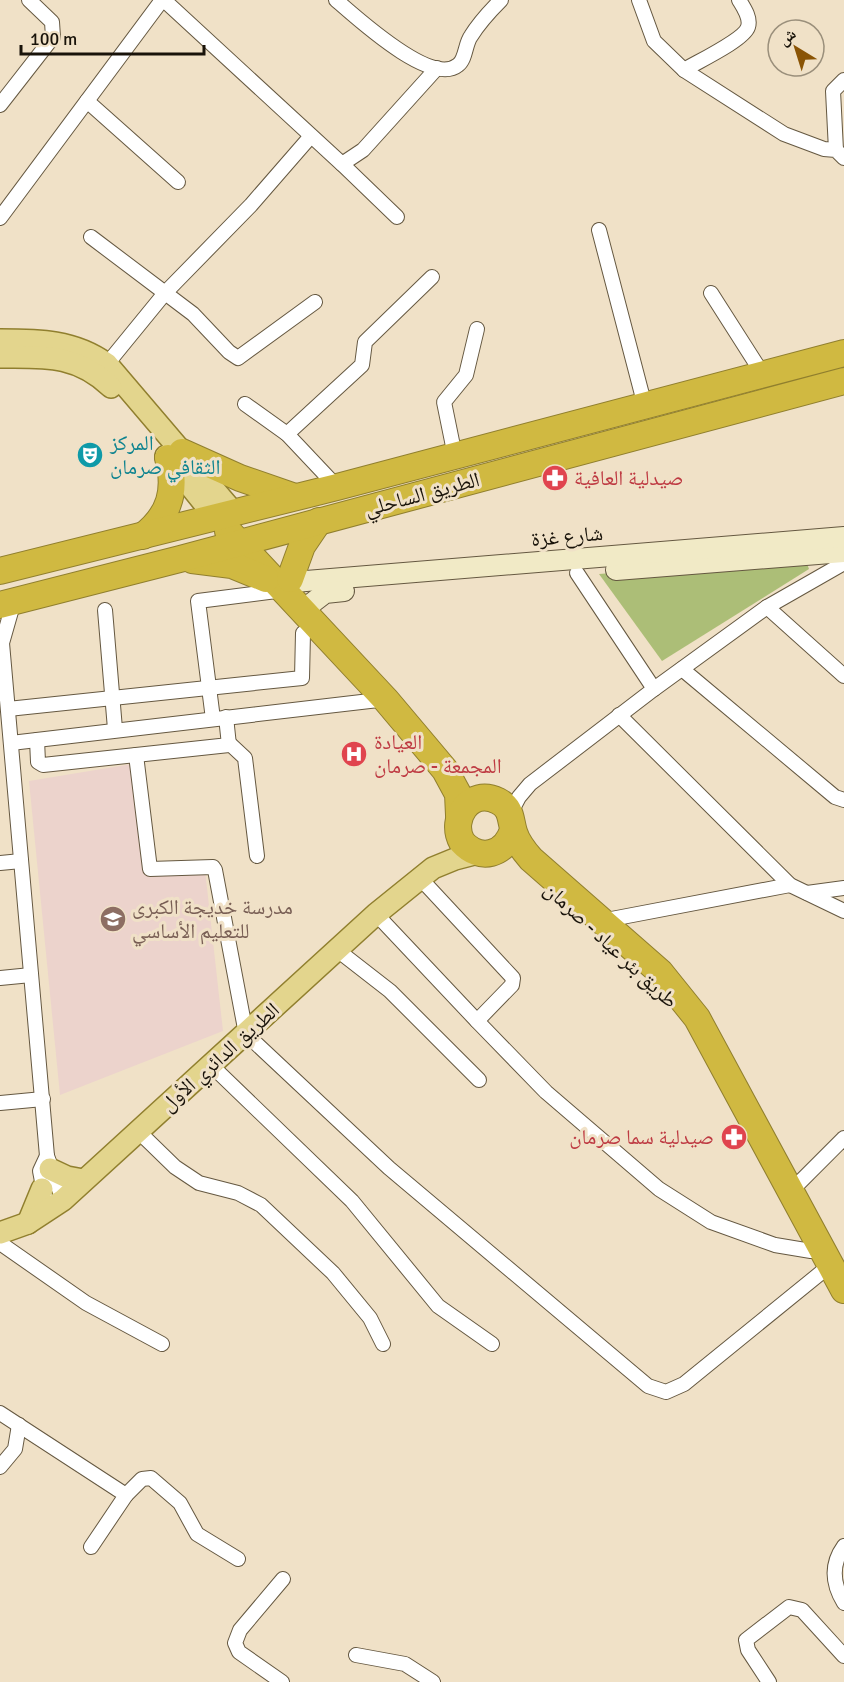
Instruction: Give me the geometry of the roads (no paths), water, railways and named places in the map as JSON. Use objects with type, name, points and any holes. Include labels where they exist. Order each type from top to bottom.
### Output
[{"type":"highway","name":"الطريق الساحلي","points":[[0,571],[337,487],[844,352]]},
{"type":"highway","name":"الطريق الساحلي","points":[[7,603],[180,559],[844,381]]},
{"type":"highway","points":[[141,537],[156,526],[170,502],[175,455],[295,497]]},
{"type":"highway","name":"طريق بئر عياد - صرمان","points":[[225,515],[391,697],[501,810],[531,859],[660,972],[687,1003],[844,1312]]},
{"type":"highway","points":[[180,559],[232,565],[289,584],[302,546],[319,521]]},
{"type":"highway","name":"طريق بئر عياد - صرمان","points":[[289,584],[312,603],[391,697],[450,777],[458,794],[458,819]]},
{"type":"highway","points":[[474,800],[501,810],[507,843],[486,853],[462,842],[458,819],[474,800]]},
{"type":"highway","name":"طريق بئر عياد - صرمان","points":[[486,853],[510,857],[524,866],[672,996],[690,1023],[786,1195],[844,1290]]},
{"type":"main road","points":[[0,340],[63,343],[80,347],[106,364],[175,455],[225,515]]},
{"type":"main road","points":[[0,357],[34,357],[68,361],[96,373],[175,455]]},
{"type":"main road","points":[[426,873],[447,846],[458,819]]},
{"type":"main road","points":[[426,873],[455,859],[486,853]]},
{"type":"main road","name":"الطريق الدائري الأول","points":[[0,1233],[28,1223],[58,1204],[212,1066],[336,949],[426,873]]},
{"type":"main road","points":[[49,1162],[67,1177],[83,1180]]},
{"type":"main road","points":[[28,1223],[42,1189]]},
{"type":"street","points":[[0,105],[53,37],[52,22],[29,0]]},
{"type":"street","points":[[0,218],[163,0],[397,217]]},
{"type":"street","points":[[336,0],[394,48],[437,68],[451,69],[460,63],[470,37],[501,0]]},
{"type":"street","points":[[639,0],[654,41],[684,70],[783,134],[840,154],[833,91],[844,80]]},
{"type":"street","points":[[684,70],[739,37],[748,29],[749,20],[739,0]]},
{"type":"street","points":[[342,164],[363,150],[437,68]]},
{"type":"street","points":[[87,101],[178,182]]},
{"type":"street","points":[[106,364],[165,293],[251,206],[311,136]]},
{"type":"street","points":[[599,230],[645,406]]},
{"type":"street","points":[[91,237],[193,314],[229,352],[238,358],[315,302]]},
{"type":"street","points":[[287,434],[362,365],[365,342],[432,277]]},
{"type":"street","points":[[711,293],[762,373]]},
{"type":"street","points":[[455,456],[444,402],[466,375],[477,330]]},
{"type":"street","points":[[245,405],[287,434],[337,487]]},
{"type":"street","name":"شارع غزة","points":[[289,584],[844,537]]},
{"type":"street","name":"شارع غزة","points":[[312,603],[325,593],[844,552]]},
{"type":"street","points":[[501,810],[530,784],[619,715],[767,607],[844,563]]},
{"type":"street","points":[[577,573],[654,689]]},
{"type":"street","points":[[257,856],[245,758],[230,744],[209,688],[198,601],[289,584]]},
{"type":"street","points":[[7,603],[1,645],[49,1162],[58,1204]]},
{"type":"street","points":[[767,607],[844,675]]},
{"type":"street","points":[[105,610],[116,729]]},
{"type":"street","points":[[8,709],[302,678],[303,633]]},
{"type":"street","points":[[682,669],[836,797],[844,800]]},
{"type":"street","points":[[11,743],[391,697]]},
{"type":"street","points":[[619,715],[790,885],[844,910]]},
{"type":"street","points":[[37,740],[38,762],[43,765],[230,744]]},
{"type":"street","points":[[136,755],[150,869],[213,867],[215,870],[246,1034],[389,1168],[655,1390],[666,1392],[684,1384],[817,1261],[711,1222],[668,1195],[621,1158],[546,1092],[376,914]]},
{"type":"street","points":[[501,810],[519,797],[530,784]]},
{"type":"street","points":[[0,863],[21,861]]},
{"type":"street","points":[[426,873],[513,978],[512,985],[477,1021]]},
{"type":"street","points":[[600,921],[790,885]]},
{"type":"street","points":[[807,894],[844,888]]},
{"type":"street","points":[[336,949],[390,991],[479,1080]]},
{"type":"street","points":[[0,978],[31,975]]},
{"type":"street","points":[[212,1066],[352,1201],[438,1306],[492,1344]]},
{"type":"street","points":[[0,1103],[43,1099]]},
{"type":"street","points":[[138,1131],[175,1167],[199,1182],[238,1193],[261,1205],[341,1282],[370,1318],[383,1344]]},
{"type":"street","points":[[786,1195],[844,1138]]},
{"type":"street","points":[[49,1162],[41,1167],[42,1189],[58,1204]]},
{"type":"street","points":[[0,1243],[86,1303],[162,1344]]},
{"type":"street","points":[[0,1413],[126,1496]]},
{"type":"street","points":[[0,1467],[15,1449],[19,1425]]},
{"type":"street","points":[[91,1547],[126,1496],[142,1479],[151,1478],[180,1503],[197,1534],[238,1559]]},
{"type":"street","points":[[844,1546],[836,1558],[834,1569],[835,1582],[844,1603]]},
{"type":"street","points":[[282,1682],[239,1652],[235,1643],[240,1630],[283,1579]]},
{"type":"street","points":[[769,1682],[748,1650],[746,1641],[789,1607],[802,1610],[844,1656]]},
{"type":"street","points":[[356,1655],[405,1664],[433,1682]]},
{"type":"place","name":"المركز الثقافي صرمان","points":[[90,455]]},
{"type":"place","name":"صيدلية العافية","points":[[555,478]]},
{"type":"place","name":"العيادة المجمعة - صرمان","points":[[354,754]]},
{"type":"place","name":"مدرسة خديجة الكبرى للتعليم الأساسي","points":[[113,919]]},
{"type":"place","name":"صيدلية سما صرمان","points":[[734,1137]]}]
